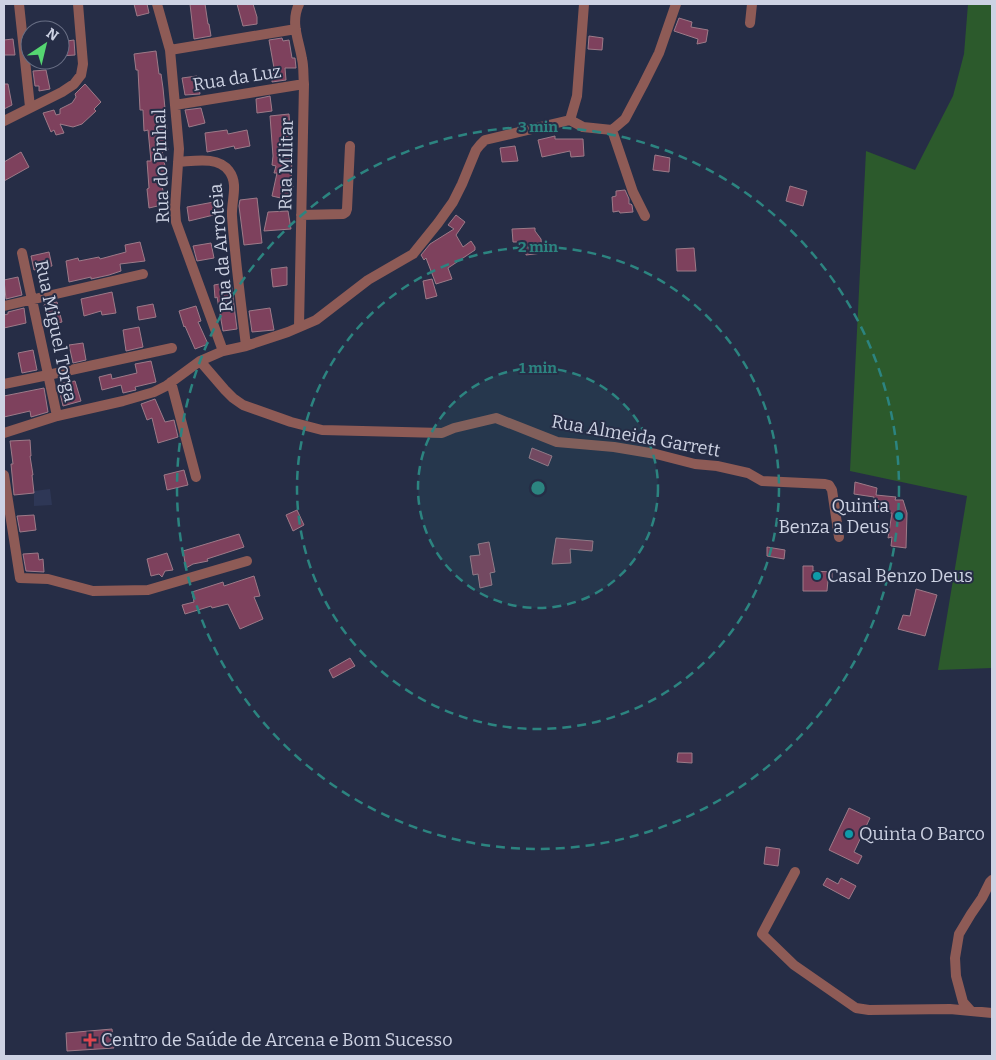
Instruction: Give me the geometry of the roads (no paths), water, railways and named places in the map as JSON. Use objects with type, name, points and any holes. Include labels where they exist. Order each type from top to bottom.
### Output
[{"type":"street","points":[[18,4],[30,107]]},
{"type":"street","points":[[4,121],[47,100],[74,84],[81,75],[83,64],[78,4]]},
{"type":"street","name":"Rua do Pinhal","points":[[157,4],[170,50],[179,149],[175,208],[176,222],[223,351]]},
{"type":"street","name":"Rua Militar","points":[[298,326],[304,84],[303,63],[294,19],[299,4]]},
{"type":"street","points":[[570,120],[576,96],[584,4]]},
{"type":"street","points":[[4,433],[57,416],[140,397],[160,389],[200,361],[223,351],[246,346],[288,332],[298,326],[316,320],[368,280],[412,254],[453,202],[476,150],[485,140],[570,120],[583,127],[612,130],[626,119],[659,53],[676,4]]},
{"type":"street","points":[[750,23],[752,4]]},
{"type":"street","points":[[170,50],[296,29]]},
{"type":"street","name":"Rua da Luz","points":[[175,105],[304,84]]},
{"type":"street","points":[[612,130],[633,192],[645,216]]},
{"type":"street","points":[[301,215],[343,214],[346,212],[350,146]]},
{"type":"street","name":"Rua da Arroteia","points":[[178,162],[215,161],[229,170],[233,177],[232,213],[246,346]]},
{"type":"street","name":"Rua Miguel Torga","points":[[22,253],[57,416]]},
{"type":"street","points":[[4,306],[143,274]]},
{"type":"street","points":[[4,384],[172,348]]},
{"type":"street","name":"Rua Almeida Garrett","points":[[200,361],[224,390],[243,405],[291,422],[322,430],[442,433],[454,428],[496,418],[557,442],[614,447],[656,454],[695,464],[717,466],[748,473],[762,481],[830,485],[839,537]]},
{"type":"street","points":[[171,382],[196,477]]},
{"type":"street","points":[[4,475],[6,503],[20,578],[48,579],[93,591],[148,590],[247,561]]},
{"type":"street","points":[[795,872],[762,934],[794,965],[856,1008],[870,1010],[950,1009],[992,1014]]},
{"type":"street","points":[[972,1011],[963,1002],[956,976],[955,958],[959,934],[992,880]]},
{"type":"place","name":"Quinta Benza a Deus","points":[[899,516]]},
{"type":"place","name":"Casal Benzo Deus","points":[[817,576]]},
{"type":"place","name":"Quinta O Barco","points":[[849,834]]},
{"type":"place","name":"Centro de Saúde de Arcena e Bom Sucesso","points":[[90,1040]]}]
